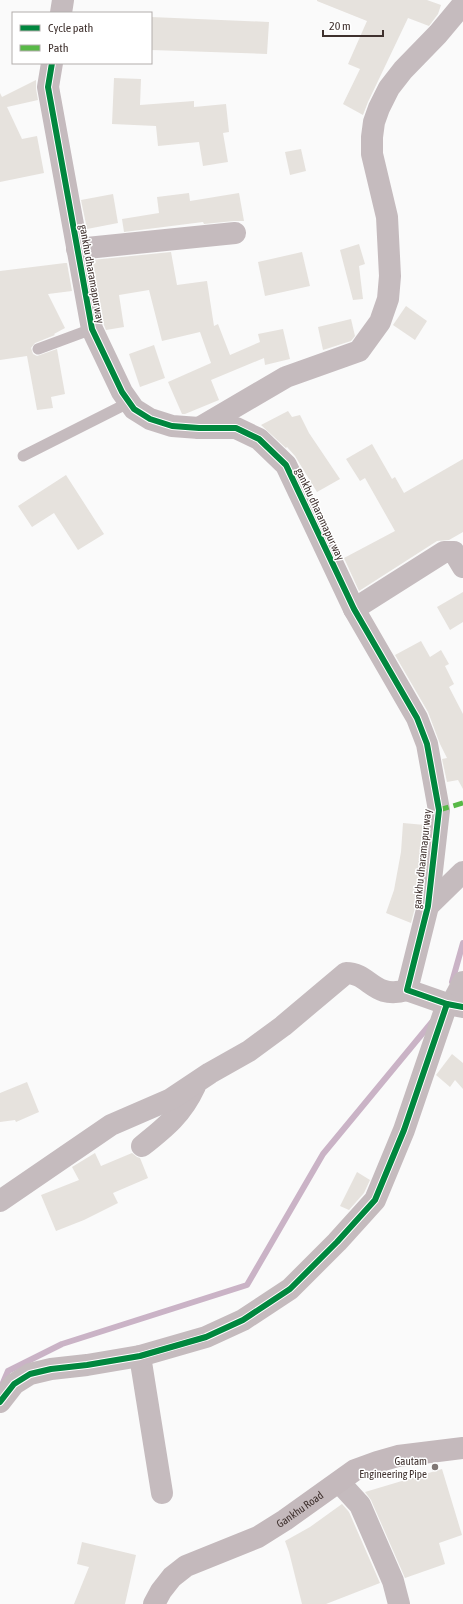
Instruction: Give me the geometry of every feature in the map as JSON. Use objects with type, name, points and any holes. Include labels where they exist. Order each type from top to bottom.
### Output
[{"type":"main road","name":"Gankhu Road","points":[[154,1604],[161,1591],[172,1577],[186,1566],[258,1537],[355,1470],[398,1456],[463,1448]]},
{"type":"street","points":[[60,12],[63,0]]},
{"type":"street","points":[[199,428],[286,377],[359,351],[380,322],[388,299],[390,276],[387,217],[372,154],[374,122],[389,88],[403,70],[442,29],[463,4]]},
{"type":"street","name":"gankhu dharamapur way","points":[[52,64],[48,87],[92,329],[122,392],[134,409],[150,419],[172,426],[236,428],[259,440],[286,465],[354,609],[417,718],[428,744],[439,810],[428,906],[407,990]]},
{"type":"street","points":[[77,249],[235,232]]},
{"type":"street","points":[[354,609],[444,552],[454,552],[463,567]]},
{"type":"street","points":[[428,906],[463,872]]},
{"type":"street","points":[[0,1201],[111,1125],[171,1099],[210,1073],[249,1051],[346,973],[354,973],[378,989],[396,994],[407,990],[454,1006]]},
{"type":"street","points":[[0,1402],[14,1384],[30,1374],[51,1368],[86,1365],[140,1356],[206,1338],[243,1320],[290,1289],[337,1242],[375,1200],[463,982]]},
{"type":"street","points":[[142,1146],[169,1125],[188,1101],[196,1083]]},
{"type":"street","points":[[140,1356],[162,1493]]},
{"type":"street","points":[[339,1482],[360,1505],[393,1581],[399,1604]]},
{"type":"lane","points":[[38,349],[92,329]]},
{"type":"lane","points":[[23,456],[130,402]]},
{"type":"building","points":[[317,0],[427,0],[441,5],[438,14],[429,26],[408,18],[363,115],[343,104],[360,69],[348,64],[367,21]]},
{"type":"building","points":[[152,17],[269,22],[267,54],[152,50]]},
{"type":"building","points":[[114,78],[141,79],[140,105],[194,101],[194,107],[226,104],[229,132],[223,133],[228,162],[203,166],[199,142],[158,146],[156,126],[112,124]]},
{"type":"building","points":[[36,80],[38,100],[7,107],[22,139],[37,136],[44,173],[0,182],[0,93],[2,97]]},
{"type":"building","points":[[301,149],[306,171],[290,175],[285,152]]},
{"type":"building","points":[[189,193],[190,201],[239,193],[244,221],[204,224],[203,222],[124,232],[122,219],[159,213],[157,197]]},
{"type":"building","points":[[113,194],[118,223],[87,229],[81,200]]},
{"type":"building","points":[[359,244],[365,264],[359,266],[363,299],[353,300],[340,250]]},
{"type":"building","points":[[171,252],[177,285],[207,281],[214,326],[218,324],[230,355],[260,342],[258,334],[283,329],[290,359],[265,365],[264,358],[211,380],[219,400],[185,414],[182,414],[168,382],[211,363],[200,332],[162,341],[149,290],[119,295],[124,327],[106,330],[92,260]]},
{"type":"building","points":[[302,252],[310,286],[265,296],[258,262]]},
{"type":"building","points":[[67,263],[72,291],[48,294],[65,328],[54,334],[55,335],[35,343],[31,348],[33,354],[37,356],[57,349],[65,394],[51,397],[53,408],[37,410],[27,356],[0,360],[0,271]]},
{"type":"building","points":[[406,306],[427,321],[415,340],[393,325]]},
{"type":"building","points":[[351,319],[355,336],[351,341],[323,350],[318,327]]},
{"type":"building","points":[[154,345],[165,378],[140,387],[129,354]]},
{"type":"building","points":[[288,411],[292,417],[300,415],[309,433],[340,479],[317,492],[295,456],[287,447],[286,448],[261,425]]},
{"type":"building","points":[[372,444],[392,479],[395,477],[404,493],[463,459],[463,532],[449,540],[437,541],[359,591],[344,558],[395,531],[365,478],[360,481],[346,459]]},
{"type":"building","points":[[66,475],[104,534],[78,550],[54,513],[32,527],[18,506]]},
{"type":"building","points":[[463,592],[463,622],[450,630],[437,607]]},
{"type":"building","points":[[421,641],[430,657],[441,650],[449,664],[445,666],[454,684],[449,687],[463,714],[463,789],[458,780],[447,782],[442,759],[447,758],[428,712],[395,655]]},
{"type":"building","points":[[403,823],[425,825],[416,904],[411,923],[386,913],[394,890],[401,852]]},
{"type":"building","points":[[452,1054],[463,1063],[463,1089],[455,1080],[450,1087],[436,1075]]},
{"type":"building","points":[[27,1082],[39,1112],[16,1122],[15,1120],[0,1122],[0,1093]]},
{"type":"building","points":[[95,1153],[101,1166],[132,1153],[140,1158],[148,1178],[113,1193],[118,1203],[84,1220],[56,1231],[41,1195],[79,1180],[72,1167]]},
{"type":"building","points":[[357,1172],[370,1180],[364,1193],[349,1210],[340,1206]]},
{"type":"building","points":[[442,1469],[462,1535],[439,1543],[445,1564],[405,1578],[371,1500],[365,1492]]},
{"type":"building","points":[[342,1504],[349,1512],[380,1583],[326,1604],[302,1604],[285,1541],[310,1527]]},
{"type":"building","points":[[82,1542],[136,1555],[125,1604],[74,1604],[89,1567],[77,1564]]},
{"type":"waterway","points":[[452,982],[463,943]]},
{"type":"waterway","points":[[2,1385],[8,1371],[62,1344],[247,1285],[323,1154],[432,1022]]},
{"type":"marked path","points":[[439,810],[463,803]]},
{"type":"cycle path","points":[[52,64],[48,87],[92,329],[122,392],[134,409],[150,419],[172,426],[236,428],[259,439],[286,465],[354,609],[417,718],[427,744],[439,810],[428,906],[407,990],[447,1004],[463,1007]]},
{"type":"cycle path","points":[[0,1402],[14,1384],[30,1374],[51,1369],[87,1365],[140,1356],[206,1337],[243,1320],[290,1289],[337,1242],[375,1200],[404,1130],[447,1004]]},
{"type":"place","name":"Gautam Engineering Pipe","points":[[435,1467]]}]
